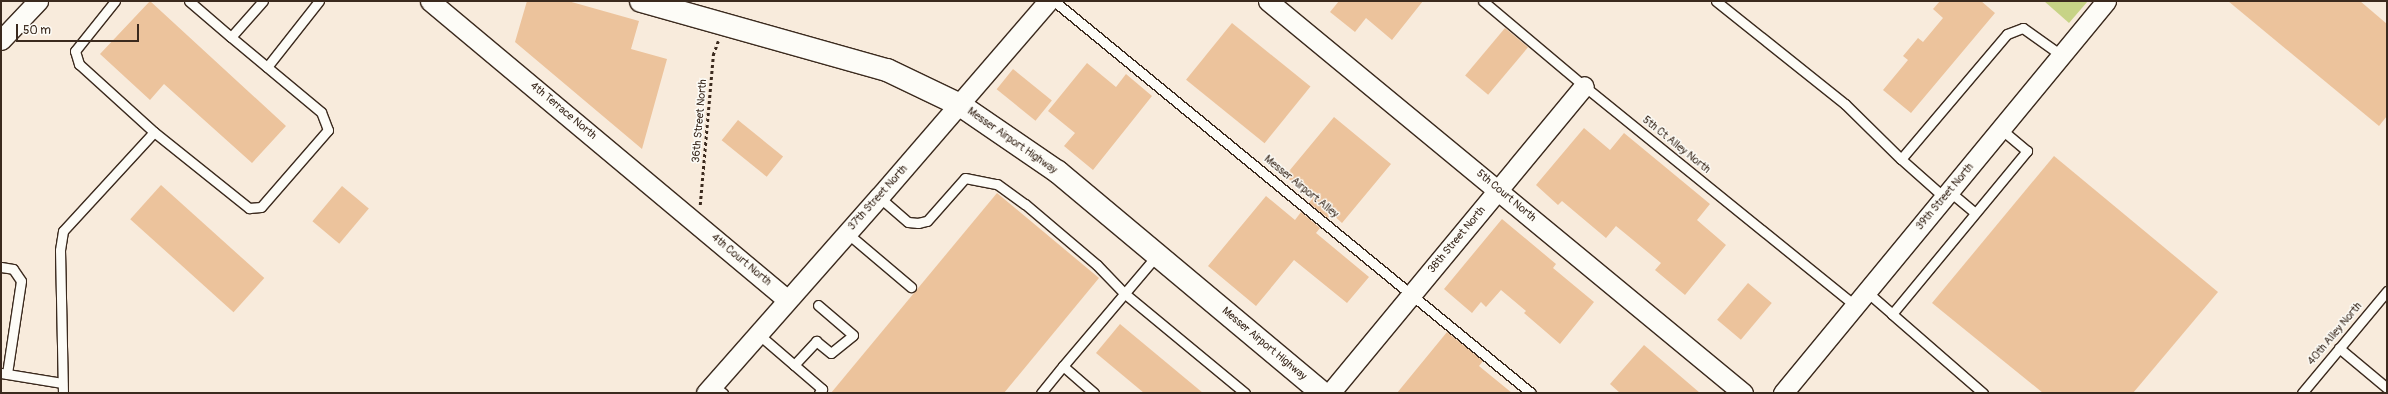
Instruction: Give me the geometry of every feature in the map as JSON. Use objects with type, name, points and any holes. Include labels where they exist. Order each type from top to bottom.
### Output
[{"type":"main road","name":"Messer Airport Highway","points":[[641,1],[887,70],[960,105],[1058,172],[1322,393]]},
{"type":"street","points":[[1,40],[38,1]]},
{"type":"street","name":"4th Terrace North","points":[[430,1],[696,221]]},
{"type":"street","name":"37th Street North","points":[[714,390],[757,333],[787,298],[847,233],[960,105],[1048,1]]},
{"type":"street","name":"5th Court North","points":[[1268,1],[1743,393]]},
{"type":"street","name":"39th Street North","points":[[1783,393],[1947,194],[2002,130],[2106,1]]},
{"type":"street","name":"38th Street North","points":[[1330,393],[1584,86]]},
{"type":"street","name":"4th Court North","points":[[696,221],[787,298]]},
{"type":"lane","points":[[115,1],[75,51],[79,64],[154,132],[249,208],[261,207],[328,130],[321,112],[189,1]]},
{"type":"lane","points":[[231,37],[263,1]]},
{"type":"lane","points":[[267,67],[319,1]]},
{"type":"lane","name":"Messer Airport Alley","points":[[1054,1],[1531,393]]},
{"type":"lane","name":"5th Ct Alley North","points":[[1483,1],[1584,86],[1861,299],[1892,314],[1983,393]]},
{"type":"lane","points":[[1716,1],[1845,104],[1901,159],[1947,194],[1976,213]]},
{"type":"lane","points":[[1901,159],[2008,34],[2023,28],[2061,55]]},
{"type":"lane","points":[[1892,314],[2027,150],[2002,130]]},
{"type":"lane","points":[[63,393],[60,250],[63,231],[154,132]]},
{"type":"lane","points":[[879,197],[908,222],[918,223],[927,221],[965,178],[997,184],[1025,204],[1097,265],[1124,293],[1245,393]]},
{"type":"lane","points":[[847,233],[911,287]]},
{"type":"lane","points":[[1041,393],[1157,255]]},
{"type":"lane","points":[[1,267],[14,269],[21,281],[4,373],[62,383]]},
{"type":"lane","name":"40th Alley North","points":[[2302,393],[2387,291]]},
{"type":"lane","points":[[794,365],[816,341],[831,353],[853,335],[818,305]]},
{"type":"lane","points":[[757,333],[822,389],[819,393]]},
{"type":"lane","points":[[2339,348],[2387,388]]},
{"type":"lane","points":[[1063,366],[1094,393]]},
{"type":"path","name":"36th Street North","points":[[696,221],[701,202],[713,55],[723,24]]},
{"type":"shaded area","points":[[1,1],[2387,1],[2387,393],[1,393]]},
{"type":"green space","points":[[2044,1],[2088,1],[2069,23]]},
{"type":"building","points":[[150,1],[286,126],[252,163],[164,84],[150,100],[100,54]]},
{"type":"building","points":[[527,1],[568,1],[639,21],[631,49],[667,59],[642,149],[515,42]]},
{"type":"building","points":[[1339,1],[1423,1],[1392,40],[1366,18],[1355,32],[1330,12]]},
{"type":"building","points":[[1940,1],[1981,1],[1995,13],[1911,113],[1883,90],[1908,60],[1903,56],[1918,38],[1923,42],[1943,18],[1933,9]]},
{"type":"building","points":[[2228,1],[2360,1],[2387,24],[2387,116],[2379,126]]},
{"type":"building","points":[[1232,23],[1310,87],[1265,143],[1186,80]]},
{"type":"building","points":[[1505,28],[1528,47],[1488,95],[1465,75]]},
{"type":"building","points":[[1087,63],[1116,87],[1126,74],[1152,96],[1093,170],[1064,146],[1075,133],[1048,111]]},
{"type":"building","points":[[1013,69],[1052,100],[1035,121],[997,89]]},
{"type":"building","points":[[1334,117],[1391,164],[1342,223],[1332,214],[1328,218],[1309,203],[1313,198],[1285,176]]},
{"type":"building","points":[[738,120],[783,157],[767,177],[722,140]]},
{"type":"building","points":[[1584,128],[1610,150],[1624,133],[1710,204],[1697,220],[1726,245],[1685,295],[1655,270],[1661,263],[1616,226],[1606,238],[1562,201],[1558,205],[1536,185]]},
{"type":"building","points":[[2054,156],[2218,292],[2133,393],[2043,393],[1932,303]]},
{"type":"building","points":[[161,185],[264,278],[234,312],[130,219]]},
{"type":"building","points":[[342,186],[369,208],[339,244],[312,221]]},
{"type":"building","points":[[997,193],[1099,278],[1004,393],[831,393]]},
{"type":"building","points":[[1266,196],[1295,220],[1301,212],[1320,228],[1316,233],[1369,277],[1347,303],[1294,260],[1256,306],[1208,266]]},
{"type":"building","points":[[1502,219],[1556,264],[1553,268],[1594,302],[1560,344],[1524,313],[1526,311],[1501,290],[1486,307],[1481,302],[1472,313],[1444,289]]},
{"type":"building","points":[[1748,283],[1772,303],[1741,340],[1717,320]]},
{"type":"building","points":[[1120,324],[1203,393],[1144,393],[1096,353]]},
{"type":"building","points":[[1447,332],[1483,361],[1479,366],[1512,393],[1397,393]]},
{"type":"building","points":[[1644,345],[1700,393],[1620,393],[1610,384]]}]
